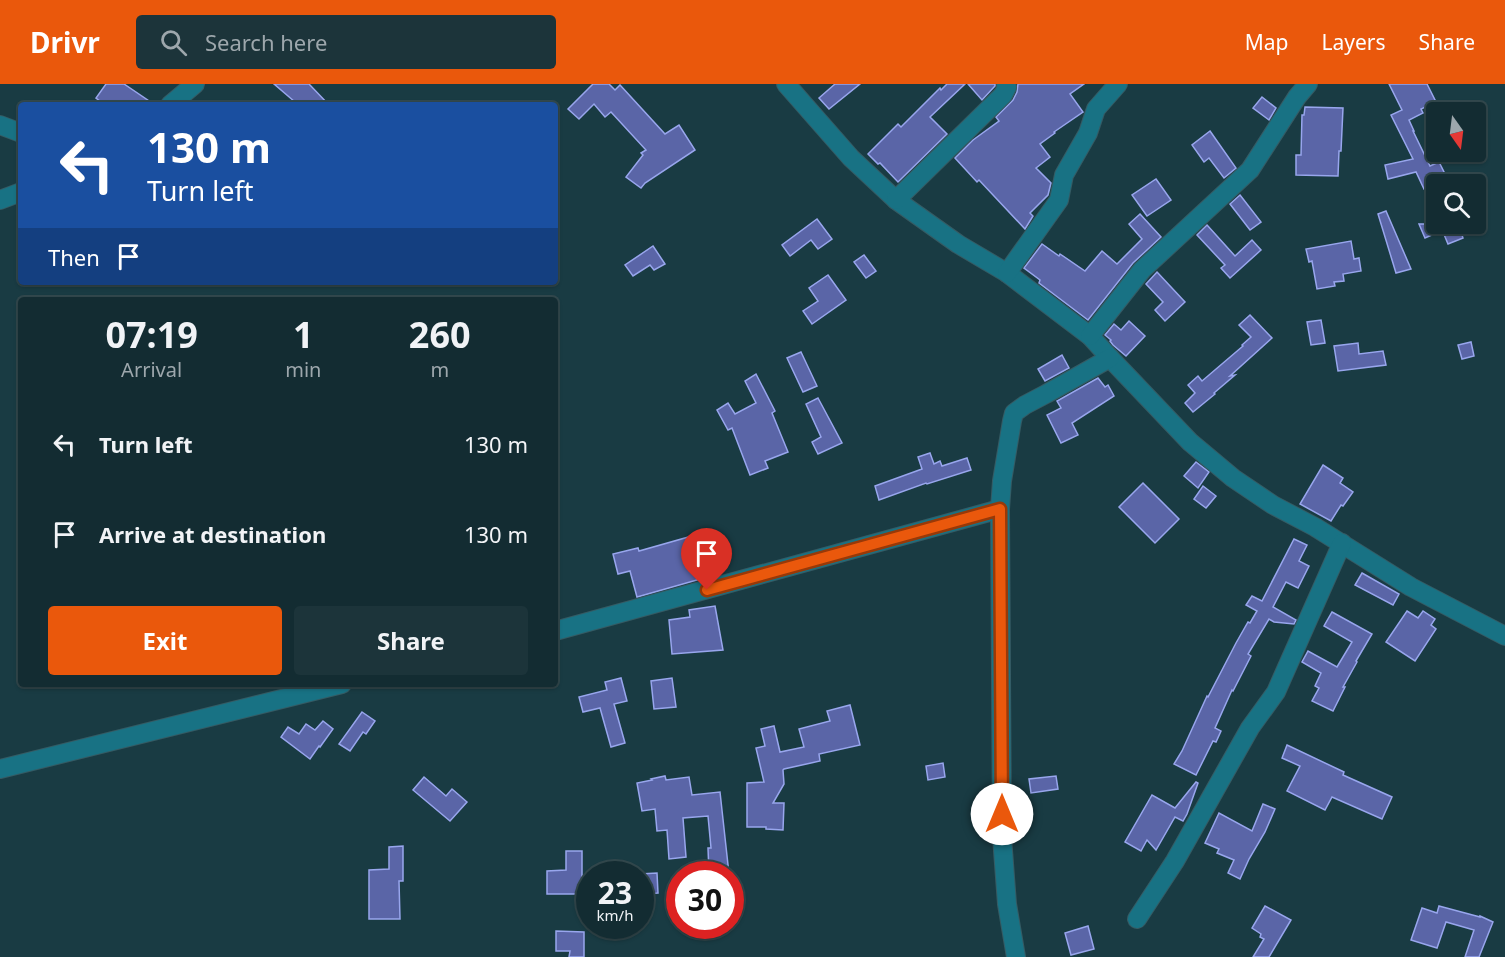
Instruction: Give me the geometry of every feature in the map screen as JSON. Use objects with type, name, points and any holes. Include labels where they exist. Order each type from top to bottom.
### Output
[{"type":"street","points":[[174,102],[195,84]]},
{"type":"street","points":[[786,84],[851,158],[896,200],[958,244],[1007,273],[1090,336],[1191,442],[1233,478],[1273,505],[1342,543],[1411,588],[1505,636]]},
{"type":"street","points":[[896,200],[1003,94],[1007,87],[1006,84]]},
{"type":"street","points":[[1007,273],[1059,200],[1064,175],[1089,133],[1096,109],[1118,84]]},
{"type":"street","points":[[1090,336],[1142,270],[1250,170],[1297,97],[1308,84]]},
{"type":"street","points":[[0,125],[18,132]]},
{"type":"street","points":[[0,200],[18,193]]},
{"type":"street","points":[[1016,957],[1006,904],[1002,837],[1000,509],[1002,481],[1014,413],[1110,358]]},
{"type":"street","points":[[558,630],[1000,509]]},
{"type":"street","points":[[1137,920],[1175,861],[1250,728],[1276,692],[1342,543]]},
{"type":"street","points":[[0,769],[330,687]]},
{"type":"building","points":[[106,84],[124,84],[151,102],[101,102],[96,98]]},
{"type":"building","points":[[274,84],[309,84],[326,102],[295,102]]},
{"type":"building","points":[[593,84],[609,84],[615,90],[620,85],[665,134],[679,125],[695,150],[641,188],[626,177],[643,155],[641,153],[646,150],[611,112],[605,117],[594,104],[579,119],[568,109]]},
{"type":"building","points":[[835,84],[860,84],[829,109],[819,98]]},
{"type":"building","points":[[947,84],[965,84],[930,117],[947,134],[898,182],[868,154],[898,124],[901,127],[940,88],[941,90]]},
{"type":"building","points":[[968,84],[995,84],[995,86],[982,100]]},
{"type":"building","points":[[1018,84],[1084,84],[1070,94],[1083,112],[1040,144],[1050,157],[1036,168],[1051,183],[1048,195],[1030,213],[1033,216],[1025,229],[955,158],[973,140],[999,121],[996,117],[1013,100]]},
{"type":"building","points":[[1389,84],[1427,84],[1436,102],[1426,102],[1426,107],[1421,109],[1423,113],[1409,120],[1426,162],[1430,166],[1439,162],[1445,174],[1426,174],[1426,188],[1424,189],[1416,172],[1388,179],[1385,165],[1413,159],[1391,115],[1402,110]]},
{"type":"building","points":[[1262,97],[1276,108],[1269,120],[1253,108]]},
{"type":"building","points":[[1305,107],[1343,108],[1338,176],[1296,175],[1296,155],[1301,155],[1302,115],[1304,115]]},
{"type":"building","points":[[1210,131],[1236,168],[1224,178],[1209,158],[1204,162],[1192,145]]},
{"type":"building","points":[[1156,179],[1171,200],[1147,216],[1132,195]]},
{"type":"building","points":[[1240,195],[1261,222],[1250,230],[1230,204]]},
{"type":"building","points":[[1386,211],[1411,269],[1396,273],[1378,214]]},
{"type":"building","points":[[1140,214],[1161,237],[1133,263],[1088,320],[1039,283],[1040,280],[1024,268],[1042,244],[1085,271],[1102,251],[1117,264],[1142,239],[1129,224]]},
{"type":"building","points":[[817,219],[832,239],[818,249],[811,240],[790,256],[782,245]]},
{"type":"building","points":[[1419,224],[1426,224],[1426,234],[1434,234],[1425,238]]},
{"type":"building","points":[[1207,225],[1235,256],[1252,240],[1261,250],[1230,278],[1221,268],[1225,265],[1197,235]]},
{"type":"building","points":[[1444,234],[1462,234],[1463,238],[1448,244]]},
{"type":"building","points":[[1351,241],[1354,259],[1359,258],[1361,271],[1343,274],[1344,281],[1334,282],[1335,286],[1317,289],[1312,261],[1309,262],[1306,249]]},
{"type":"building","points":[[653,246],[665,264],[654,270],[650,265],[633,276],[625,265]]},
{"type":"building","points":[[864,255],[876,271],[866,278],[854,262]]},
{"type":"building","points":[[1157,272],[1185,302],[1165,321],[1155,310],[1163,302],[1146,284]]},
{"type":"building","points":[[828,275],[846,300],[812,324],[803,311],[818,301],[809,288]]},
{"type":"building","points":[[1250,315],[1272,338],[1230,376],[1235,375],[1215,394],[1193,412],[1185,403],[1195,393],[1188,385],[1198,376],[1202,381],[1251,337],[1239,325]]},
{"type":"building","points":[[1321,320],[1325,343],[1311,345],[1307,322]]},
{"type":"building","points":[[1129,321],[1145,336],[1126,356],[1105,335],[1114,324],[1121,330]]},
{"type":"building","points":[[1471,342],[1474,356],[1462,359],[1458,345]]},
{"type":"building","points":[[1358,343],[1359,354],[1383,351],[1386,365],[1338,371],[1334,346]]},
{"type":"building","points":[[801,352],[817,386],[803,392],[787,358]]},
{"type":"building","points":[[1062,355],[1069,368],[1045,381],[1038,369]]},
{"type":"building","points":[[756,374],[775,411],[772,413],[788,452],[765,461],[768,468],[750,475],[732,428],[728,430],[717,410],[728,403],[735,414],[756,403],[745,381]]},
{"type":"building","points":[[1098,378],[1105,387],[1108,385],[1114,396],[1072,423],[1078,435],[1061,443],[1047,415],[1061,408],[1057,401]]},
{"type":"building","points":[[818,398],[842,443],[818,454],[812,442],[821,437],[806,404]]},
{"type":"building","points":[[930,453],[934,464],[940,461],[942,466],[967,458],[971,470],[879,500],[875,486],[922,469],[918,457]]},
{"type":"building","points":[[1196,462],[1209,472],[1198,488],[1184,476]]},
{"type":"building","points":[[1323,465],[1343,478],[1340,483],[1353,492],[1331,521],[1300,504]]},
{"type":"building","points":[[1143,483],[1179,519],[1155,543],[1119,507]]},
{"type":"building","points":[[1203,486],[1216,496],[1206,508],[1194,499]]},
{"type":"building","points":[[692,536],[704,578],[637,597],[630,571],[618,574],[613,554],[638,548],[639,551]]},
{"type":"building","points":[[1294,539],[1307,545],[1299,561],[1309,566],[1298,588],[1286,582],[1273,607],[1296,620],[1294,624],[1274,622],[1269,619],[1248,654],[1251,656],[1215,728],[1221,731],[1216,742],[1213,741],[1196,775],[1174,764],[1207,696],[1248,622],[1250,623],[1257,611],[1246,605],[1252,596],[1262,601]]},
{"type":"building","points":[[1362,573],[1399,594],[1393,605],[1355,585]]},
{"type":"building","points":[[715,606],[723,650],[672,654],[669,620],[690,617],[689,610]]},
{"type":"building","points":[[1407,611],[1418,618],[1423,611],[1435,619],[1431,625],[1436,629],[1415,661],[1386,642]]},
{"type":"building","points":[[1332,612],[1372,634],[1356,661],[1333,711],[1312,701],[1319,688],[1315,686],[1321,673],[1302,662],[1308,651],[1337,667],[1352,642],[1324,626]]},
{"type":"building","points":[[621,678],[627,701],[614,704],[625,743],[611,747],[600,708],[583,712],[579,697],[607,690],[605,682]]},
{"type":"building","points":[[672,678],[676,707],[654,709],[651,681]]},
{"type":"building","points":[[850,705],[860,745],[819,754],[820,761],[784,769],[784,784],[773,803],[784,803],[783,830],[747,827],[747,783],[764,782],[756,748],[765,746],[761,729],[774,726],[780,752],[804,747],[799,729],[830,721],[827,711]]},
{"type":"building","points":[[362,712],[375,721],[366,734],[363,732],[350,751],[339,744]]},
{"type":"building","points":[[323,721],[333,729],[310,759],[281,737],[288,727],[299,734],[306,724],[315,730]]},
{"type":"building","points":[[1287,745],[1344,772],[1343,775],[1392,797],[1382,819],[1332,797],[1325,810],[1287,791],[1300,766],[1282,758]]},
{"type":"building","points":[[943,763],[945,777],[928,780],[926,766]]},
{"type":"building","points":[[665,776],[666,780],[689,777],[692,795],[720,792],[728,861],[708,861],[708,848],[711,848],[708,816],[683,818],[686,857],[669,859],[667,830],[657,831],[655,809],[642,811],[637,783]]},
{"type":"building","points":[[1056,776],[1058,789],[1031,793],[1029,779]]},
{"type":"building","points":[[424,777],[446,796],[452,789],[467,802],[450,821],[413,790]]},
{"type":"building","points":[[1196,782],[1198,783],[1183,821],[1175,817],[1156,850],[1147,840],[1141,851],[1125,842],[1152,795],[1175,808]]},
{"type":"building","points":[[1263,804],[1275,809],[1240,879],[1228,873],[1234,860],[1217,853],[1219,849],[1205,843],[1219,813],[1252,831]]},
{"type":"building","points":[[403,846],[403,881],[399,881],[400,919],[369,919],[369,870],[389,869],[389,847]]},
{"type":"building","points":[[566,851],[582,851],[582,861],[576,861],[576,894],[547,894],[547,871],[566,870]]},
{"type":"building","points":[[654,873],[657,873],[658,893],[654,893]]},
{"type":"building","points":[[1265,906],[1291,920],[1269,957],[1253,957],[1264,939],[1252,928]]},
{"type":"building","points":[[1439,906],[1480,916],[1493,922],[1479,957],[1465,957],[1474,930],[1446,922],[1437,948],[1411,940],[1422,908],[1437,913]]},
{"type":"building","points":[[1088,926],[1094,949],[1071,955],[1065,933]]},
{"type":"building","points":[[556,931],[576,932],[576,939],[584,939],[584,957],[569,957],[570,951],[556,951]]},
{"type":"route","points":[[707,590],[1000,509],[1002,814]]}]
